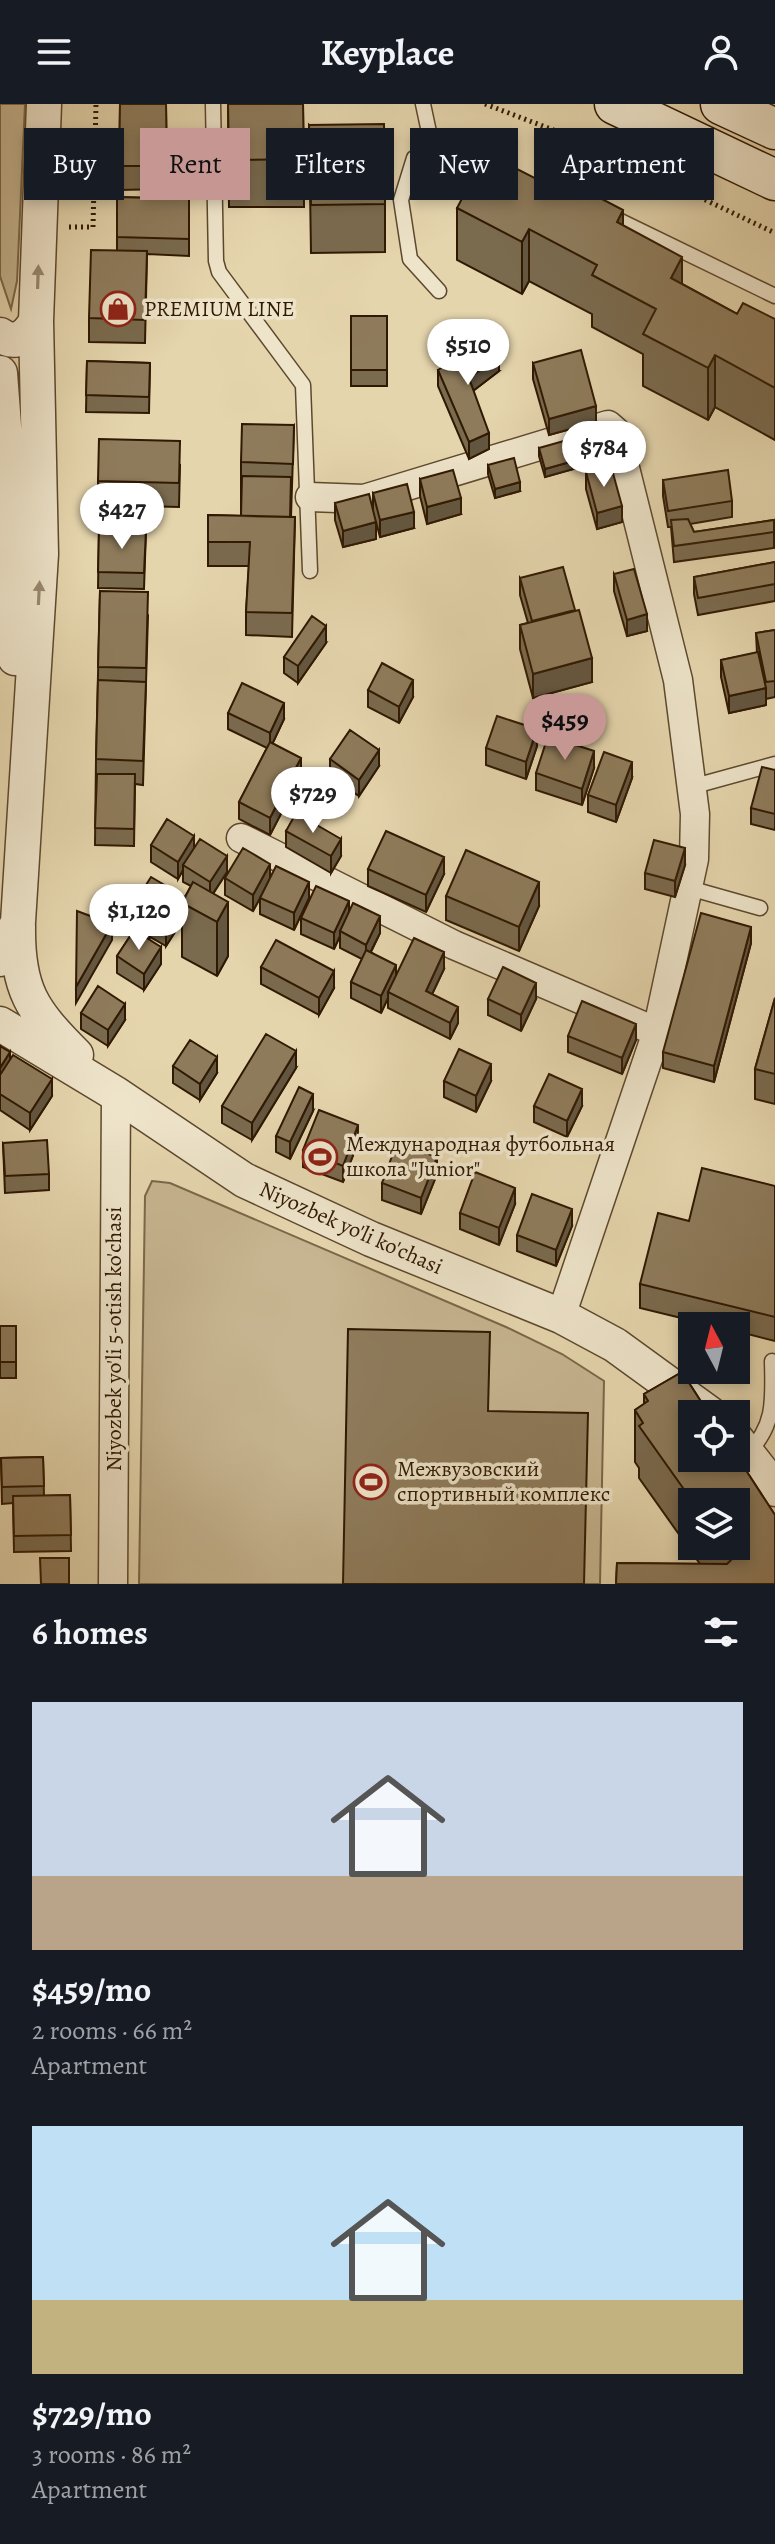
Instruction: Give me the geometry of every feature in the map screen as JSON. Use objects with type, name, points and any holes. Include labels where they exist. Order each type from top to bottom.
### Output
[{"type":"main road","points":[[615,104],[775,180]]},
{"type":"main road","points":[[721,104],[775,129]]},
{"type":"street","points":[[0,959],[18,922],[41,554],[36,321],[44,104]]},
{"type":"street","points":[[0,335],[20,339],[36,321]]},
{"type":"street","points":[[0,373],[14,557],[21,974],[41,1020],[116,1094]]},
{"type":"street","points":[[310,497],[364,499],[608,425],[614,426],[678,680],[695,829],[689,888],[657,1032],[561,1316]]},
{"type":"street","points":[[241,838],[454,945],[657,1032]]},
{"type":"street","name":"Niyozbek yo'li ko'chasi","points":[[0,1024],[116,1094],[199,1153],[279,1198],[561,1316],[615,1345],[691,1400]]},
{"type":"street","name":"Niyozbek yo'li 5-otish ko'chasi","points":[[113,1584],[116,1094]]},
{"type":"street","points":[[750,1456],[775,1489]]},
{"type":"lane","points":[[213,104],[216,261],[219,272],[303,385],[310,497],[310,571]]},
{"type":"lane","points":[[423,104],[428,128]]},
{"type":"lane","points":[[410,171],[401,200],[410,259],[439,291]]},
{"type":"lane","points":[[596,209],[775,296]]},
{"type":"lane","points":[[691,787],[775,764]]},
{"type":"lane","points":[[689,888],[760,908]]},
{"type":"lane","points":[[750,1443],[767,1437],[773,1412],[772,1361]]},
{"type":"path","points":[[40,227],[93,227],[96,104]]},
{"type":"path","points":[[485,104],[577,139],[775,233]]},
{"type":"shaded area","points":[[0,104],[25,104],[17,281],[11,309],[0,276]]},
{"type":"shaded area","name":"Межвузовский спортивный комплекс","points":[[152,1181],[170,1183],[506,1327],[562,1354],[604,1381],[600,1584],[139,1584],[145,1196]]},
{"type":"building","points":[[120,104],[166,104],[166,128],[140,128],[140,166],[124,166],[124,128],[120,128]]},
{"type":"building","points":[[228,104],[303,104],[303,128],[266,128],[266,160],[250,160],[250,128],[228,128]]},
{"type":"building","points":[[384,124],[384,128],[309,128],[309,125]]},
{"type":"building","points":[[518,169],[534,178],[534,200],[604,200],[623,210],[617,222],[682,257],[671,278],[737,314],[743,303],[775,319],[775,388],[715,355],[708,368],[643,334],[656,309],[592,275],[597,265],[529,229],[522,242],[457,208],[461,200],[518,200]]},
{"type":"building","points":[[124,197],[189,200],[189,239],[117,237],[117,200],[124,200]]},
{"type":"building","points":[[311,200],[385,200],[385,204],[311,205]]},
{"type":"building","points":[[91,250],[147,251],[145,320],[89,318]]},
{"type":"building","points":[[351,316],[387,316],[387,370],[351,370]]},
{"type":"building","points":[[487,337],[499,355],[469,378],[489,433],[469,442],[438,370]]},
{"type":"building","points":[[581,350],[596,406],[549,419],[533,363]]},
{"type":"building","points":[[87,361],[150,363],[149,397],[86,395]]},
{"type":"building","points":[[242,424],[294,425],[293,464],[241,462]]},
{"type":"building","points":[[602,430],[608,453],[583,459],[577,437]]},
{"type":"building","points":[[99,439],[180,441],[179,483],[98,481]]},
{"type":"building","points":[[571,439],[577,460],[545,469],[539,448]]},
{"type":"building","points":[[514,458],[520,482],[495,489],[488,465]]},
{"type":"building","points":[[611,466],[622,506],[597,513],[586,472]]},
{"type":"building","points":[[453,470],[461,498],[427,507],[420,479]]},
{"type":"building","points":[[728,470],[732,501],[668,511],[663,480]]},
{"type":"building","points":[[242,476],[291,477],[290,517],[241,516]]},
{"type":"building","points":[[407,484],[414,512],[380,520],[373,493]]},
{"type":"building","points":[[369,494],[376,522],[343,531],[335,503]]},
{"type":"building","points":[[208,515],[295,517],[292,613],[246,612],[250,542],[208,542]]},
{"type":"building","points":[[688,519],[694,532],[774,520],[774,532],[674,546],[671,520]]},
{"type":"building","points":[[99,529],[146,530],[144,573],[98,572]]},
{"type":"building","points":[[775,562],[775,584],[698,598],[694,577]]},
{"type":"building","points":[[563,567],[575,610],[532,621],[520,578]]},
{"type":"building","points":[[634,569],[647,614],[627,620],[614,574]]},
{"type":"building","points":[[100,591],[148,592],[146,668],[98,667]]},
{"type":"building","points":[[579,610],[592,658],[533,674],[520,625]]},
{"type":"building","points":[[312,616],[326,626],[298,666],[284,657]]},
{"type":"building","points":[[775,630],[775,681],[766,682],[756,633]]},
{"type":"building","points":[[758,652],[766,688],[729,696],[721,660]]},
{"type":"building","points":[[382,663],[413,680],[399,707],[368,690]]},
{"type":"building","points":[[98,680],[146,682],[143,761],[96,759]]},
{"type":"building","points":[[242,683],[284,703],[270,733],[228,713]]},
{"type":"building","points":[[497,716],[537,729],[526,762],[486,748]]},
{"type":"building","points":[[350,730],[379,750],[359,780],[330,759]]},
{"type":"building","points":[[548,736],[594,751],[582,789],[536,773]]},
{"type":"building","points":[[270,742],[301,758],[270,818],[239,802]]},
{"type":"building","points":[[604,752],[632,762],[616,805],[588,795]]},
{"type":"building","points":[[762,767],[775,770],[775,814],[751,808]]},
{"type":"building","points":[[97,774],[135,774],[134,829],[95,828]]},
{"type":"building","points":[[296,813],[341,839],[331,856],[286,831]]},
{"type":"building","points":[[167,819],[194,836],[178,862],[151,845]]},
{"type":"building","points":[[386,831],[444,857],[426,895],[368,869]]},
{"type":"building","points":[[200,839],[227,856],[210,882],[183,865]]},
{"type":"building","points":[[654,840],[685,848],[675,881],[645,873]]},
{"type":"building","points":[[243,848],[270,864],[253,895],[225,878]]},
{"type":"building","points":[[466,850],[539,882],[519,927],[446,896]]},
{"type":"building","points":[[276,866],[309,882],[294,913],[260,898]]},
{"type":"building","points":[[151,877],[185,897],[166,930],[150,920],[146,927],[127,915]]},
{"type":"building","points":[[193,882],[228,902],[217,922],[182,903]]},
{"type":"building","points":[[316,886],[349,901],[334,933],[301,918]]},
{"type":"building","points":[[353,903],[380,916],[366,945],[340,931]]},
{"type":"building","points":[[77,911],[112,924],[76,987]]},
{"type":"building","points":[[701,913],[751,927],[714,1066],[663,1052]]},
{"type":"building","points":[[134,930],[161,947],[144,974],[117,956]]},
{"type":"building","points":[[414,938],[444,952],[426,991],[458,1007],[450,1023],[388,992]]},
{"type":"building","points":[[276,940],[334,971],[319,998],[261,967]]},
{"type":"building","points":[[366,950],[396,965],[381,996],[351,982]]},
{"type":"building","points":[[503,967],[536,983],[521,1015],[488,999]]},
{"type":"building","points":[[98,986],[125,1004],[108,1030],[81,1013]]},
{"type":"building","points":[[775,998],[775,1074],[755,1069]]},
{"type":"building","points":[[582,1001],[636,1024],[622,1058],[568,1036]]},
{"type":"building","points":[[266,1034],[296,1051],[252,1123],[222,1106]]},
{"type":"building","points":[[190,1040],[217,1057],[200,1084],[173,1066]]},
{"type":"building","points":[[0,1046],[10,1052],[0,1068]]},
{"type":"building","points":[[459,1049],[491,1064],[476,1096],[444,1081]]},
{"type":"building","points":[[13,1055],[52,1079],[30,1113],[0,1094],[0,1075]]},
{"type":"building","points":[[549,1074],[582,1089],[567,1121],[534,1106]]},
{"type":"building","points":[[299,1087],[313,1094],[290,1142],[276,1136]]},
{"type":"building","points":[[319,1110],[358,1125],[343,1166],[303,1150]]},
{"type":"building","points":[[47,1140],[49,1174],[5,1176],[3,1143]]},
{"type":"building","points":[[397,1143],[437,1157],[421,1198],[382,1183]]},
{"type":"building","points":[[702,1168],[775,1186],[775,1317],[640,1284],[658,1213],[689,1221]]},
{"type":"building","points":[[475,1172],[515,1188],[499,1228],[460,1213]]},
{"type":"building","points":[[532,1194],[572,1209],[556,1250],[517,1235]]},
{"type":"building","points":[[0,1326],[16,1326],[16,1362],[0,1362]]},
{"type":"building","points":[[348,1329],[490,1332],[488,1411],[588,1413],[584,1584],[343,1584]]},
{"type":"building","points":[[678,1374],[678,1384],[690,1384],[700,1400],[678,1400],[678,1472],[747,1472],[775,1515],[775,1584],[616,1584],[617,1563],[727,1564],[731,1560],[750,1560],[750,1488],[683,1488],[639,1426],[643,1423],[635,1410],[648,1401],[644,1394]]},
{"type":"building","points":[[43,1457],[44,1486],[2,1487],[1,1458]]},
{"type":"building","points":[[70,1495],[71,1535],[14,1536],[13,1496]]},
{"type":"building","points":[[40,1558],[69,1558],[69,1584],[41,1584]]},
{"type":"place","name":"PREMIUM LINE","points":[[118,309]]},
{"type":"place","name":"Международная футбольная школа \"Junior\"","points":[[320,1157]]},
{"type":"place","name":"Межвузовский спортивный комплекс","points":[[371,1482]]}]
